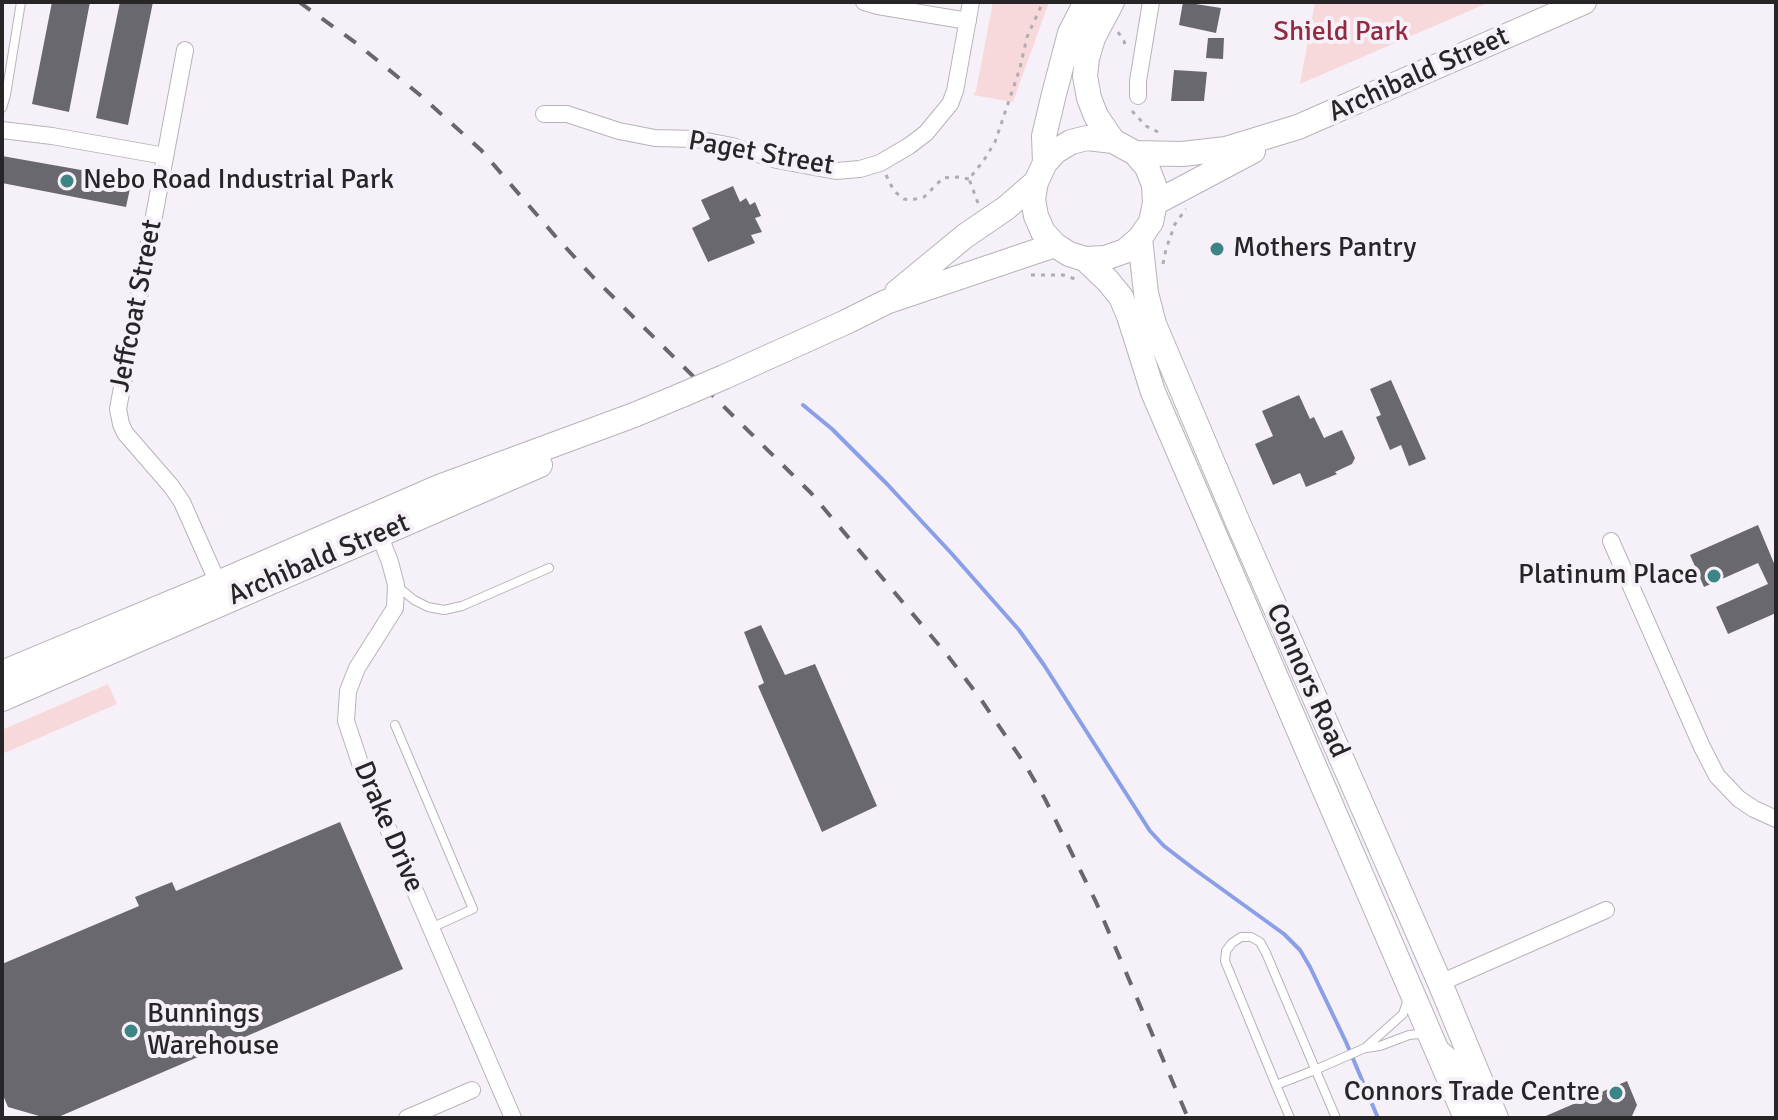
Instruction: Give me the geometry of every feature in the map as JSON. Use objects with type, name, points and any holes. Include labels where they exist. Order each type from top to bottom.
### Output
[{"type":"street","points":[[864,2],[968,21]]},
{"type":"street","name":"Paget Street","points":[[544,114],[567,114],[619,131],[655,138],[696,139],[777,160],[836,171],[860,169],[892,157],[926,133],[950,104],[971,2]]},
{"type":"street","points":[[1040,172],[1056,151],[1071,142],[1087,138],[1113,141],[1135,153],[1147,167],[1154,185],[1155,203],[1151,222],[1140,238],[1125,251],[1082,270],[1043,232],[1036,216],[1033,199],[1044,136],[1070,33],[1086,2]]},
{"type":"street","points":[[1112,2],[1093,38],[1085,76],[1096,116],[1113,141]]},
{"type":"street","points":[[1138,96],[1151,2]]},
{"type":"street","name":"Archibald Street","points":[[1155,203],[1298,127],[1584,2]]},
{"type":"street","name":"Jeffcoat Street","points":[[185,50],[118,414],[125,433],[182,502],[222,592]]},
{"type":"street","name":"Archibald Street","points":[[1135,153],[1182,154],[1226,149],[1298,127]]},
{"type":"street","points":[[2,130],[165,156]]},
{"type":"street","name":"Archibald Street","points":[[886,302],[965,236],[1006,208],[1040,172]]},
{"type":"street","name":"Connors Road","points":[[1140,238],[1149,309],[1157,333],[1496,1118]]},
{"type":"street","name":"Archibald Street","points":[[2,699],[222,592],[375,525],[552,459],[634,415],[886,302],[1055,245]]},
{"type":"street","name":"Connors Road","points":[[1082,270],[1108,281],[1121,297],[1153,392],[1466,1118]]},
{"type":"street","points":[[375,525],[396,585]]},
{"type":"street","points":[[1611,541],[1717,776],[1739,799],[1776,819]]},
{"type":"street","name":"Drake Drive","points":[[396,585],[395,608],[357,668],[348,691],[346,721],[361,766],[513,1118]]},
{"type":"street","name":"Archibald Street","points":[[2,673],[222,592]]},
{"type":"street","points":[[1440,983],[1606,910]]},
{"type":"street","points":[[407,1118],[472,1090]]},
{"type":"lane","points":[[2,108],[21,2]]},
{"type":"lane","points":[[396,585],[414,600],[444,610],[462,606],[549,568]]},
{"type":"lane","points":[[395,725],[473,909],[431,928]]},
{"type":"lane","points":[[1290,1118],[1225,961],[1226,951],[1241,937],[1251,937],[1260,942],[1266,953],[1336,1118]]},
{"type":"lane","points":[[1276,1085],[1364,1048],[1403,1014],[1410,986]]},
{"type":"lane","points":[[1364,1048],[1380,1046],[1409,1035],[1432,1039],[1453,1054],[1480,1118]]},
{"type":"path","points":[[969,179],[995,142],[1027,37],[1043,2]]},
{"type":"path","points":[[880,163],[894,191],[904,199],[924,197],[943,178],[969,179]]},
{"type":"path","points":[[969,179],[981,210]]},
{"type":"path","points":[[1162,272],[1166,249],[1177,219],[1191,205]]},
{"type":"path","points":[[1024,276],[1063,275],[1082,270]]},
{"type":"green space","points":[[993,2],[1049,2],[1013,102],[973,95]]},
{"type":"green space","name":"Shield Park","points":[[1315,2],[1490,2],[1300,84]]},
{"type":"green space","points":[[108,684],[117,704],[2,754],[2,730]]},
{"type":"building","points":[[52,2],[90,2],[69,112],[32,104]]},
{"type":"building","points":[[120,2],[153,2],[128,125],[96,118]]},
{"type":"building","points":[[1183,2],[1221,8],[1216,33],[1179,25]]},
{"type":"building","points":[[1208,38],[1224,38],[1223,59],[1206,58]]},
{"type":"building","points":[[1174,70],[1207,72],[1204,101],[1171,101]]},
{"type":"building","name":"Nebo Road Industrial Park","points":[[2,156],[132,179],[126,207],[2,183]]},
{"type":"building","points":[[733,186],[740,202],[746,198],[750,205],[755,202],[761,216],[755,218],[762,232],[751,235],[755,243],[708,262],[692,228],[710,219],[701,200]]},
{"type":"building","points":[[1391,380],[1426,459],[1409,466],[1401,445],[1390,450],[1376,417],[1381,415],[1370,389]]},
{"type":"building","points":[[1299,395],[1310,419],[1314,417],[1324,438],[1342,430],[1355,458],[1352,464],[1335,472],[1337,474],[1306,487],[1300,473],[1273,485],[1255,444],[1273,436],[1262,411]]},
{"type":"building","name":"Platinum Place","points":[[1758,525],[1776,568],[1776,613],[1728,634],[1716,607],[1768,584],[1758,563],[1704,587],[1690,555]]},
{"type":"building","points":[[761,625],[785,675],[815,664],[877,806],[822,832],[758,686],[764,683],[744,632]]},
{"type":"building","name":"Bunnings Warehouse","points":[[340,822],[403,969],[56,1118],[8,1107],[2,1093],[2,964],[139,906],[135,897],[172,882],[176,891]]},
{"type":"building","name":"Connors Trade Centre","points":[[1627,1081],[1637,1105],[1628,1118],[1541,1118]]},
{"type":"waterway","points":[[803,405],[887,484],[1019,630],[1150,831],[1164,846],[1284,934],[1300,950],[1346,1042],[1378,1118]]},
{"type":"railway","points":[[299,2],[420,95],[481,150],[593,277],[811,493],[948,656],[980,698],[1045,799],[1096,902],[1188,1118]]},
{"type":"place","name":"Nebo Road Industrial Park","points":[[67,181]]},
{"type":"place","name":"Mothers Pantry","points":[[1217,249]]},
{"type":"place","name":"Platinum Place","points":[[1714,576]]},
{"type":"place","name":"Bunnings Warehouse","points":[[131,1031]]},
{"type":"place","name":"Connors Trade Centre","points":[[1616,1093]]}]
